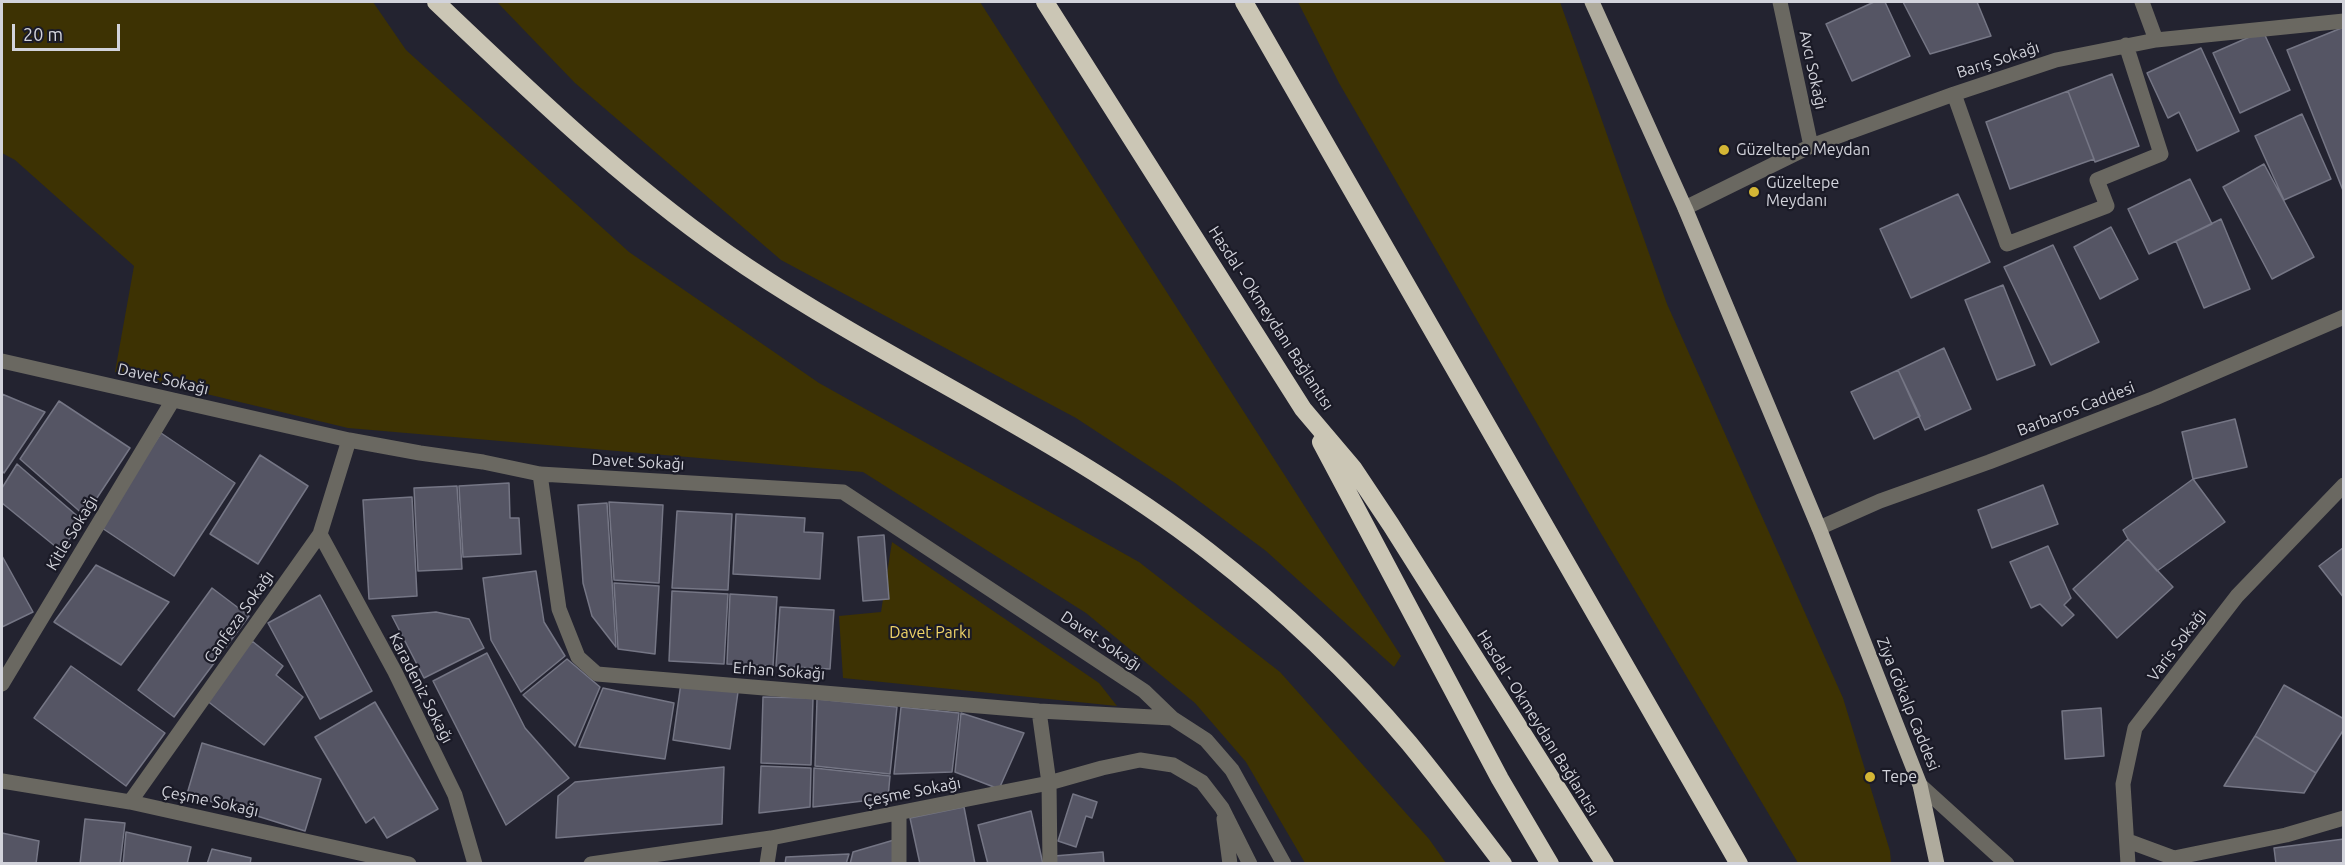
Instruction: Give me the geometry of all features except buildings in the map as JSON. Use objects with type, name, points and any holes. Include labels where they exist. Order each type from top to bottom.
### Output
[{"type":"highway","points":[[436,2],[577,136],[667,210],[739,261],[843,326],[1131,494],[1210,552],[1281,613],[1354,683],[1407,742],[1503,864]]},
{"type":"highway","name":"Hasdal - Okmeydanı Bağlantısı","points":[[1045,2],[1123,127],[1215,266],[1303,409],[1353,468],[1605,864]]},
{"type":"highway","points":[[1244,2],[1739,864]]},
{"type":"highway","points":[[1303,409],[1500,779],[1550,864]]},
{"type":"main road","name":"Ziya Gökalp Caddesi","points":[[1592,2],[1685,208],[1819,528],[1920,785]]},
{"type":"main road","points":[[1920,785],[1937,864]]},
{"type":"street","name":"Avcı Sokağı","points":[[1780,2],[1811,146]]},
{"type":"street","points":[[2142,2],[2156,40]]},
{"type":"street","name":"Barış Sokağı","points":[[1685,208],[1811,146],[2056,60],[2156,40],[2343,21]]},
{"type":"street","points":[[1954,94],[2007,244],[2107,206],[2097,180],[2161,154],[2126,45]]},
{"type":"street","name":"Barbaros Caddesi","points":[[1819,528],[1880,501],[2155,398],[2343,317]]},
{"type":"street","name":"Davet Sokağı","points":[[2,361],[349,440],[483,462],[540,474],[843,492],[1143,691],[1172,718],[1206,740],[1232,770],[1284,864]]},
{"type":"street","name":"Kitle Sokağı","points":[[2,684],[173,400]]},
{"type":"street","name":"Canfeza Sokağı","points":[[130,802],[320,534],[349,440]]},
{"type":"street","name":"Erhan Sokağı","points":[[540,474],[559,609],[578,657],[597,674],[1039,711],[1172,718]]},
{"type":"street","name":"Varis Sokağı","points":[[2128,864],[2123,784],[2135,728],[2237,596],[2343,485]]},
{"type":"street","name":"Karadeniz Sokağı","points":[[320,534],[394,672],[455,795],[475,864]]},
{"type":"street","points":[[1039,711],[1050,783],[1050,864]]},
{"type":"street","name":"Çeşme Sokağı","points":[[591,864],[771,838],[1050,783],[1140,760],[1173,765],[1202,782],[1222,807],[1250,864]]},
{"type":"street","name":"Çeşme Sokağı","points":[[2,781],[130,802],[409,864]]},
{"type":"street","name":"Ziya Gökalp Caddesi","points":[[1920,785],[2007,864]]},
{"type":"street","points":[[1222,807],[1230,864]]},
{"type":"street","points":[[899,813],[899,864]]},
{"type":"street","points":[[2128,841],[2174,858],[2286,835],[2343,818]]},
{"type":"street","points":[[767,864],[771,838]]},
{"type":"green space","points":[[2,2],[373,2],[406,50],[629,252],[819,383],[1139,562],[1280,672],[1429,839],[1446,863],[1305,863],[1246,762],[1195,703],[1086,613],[863,472],[348,428],[115,372],[134,266],[15,160],[2,153]]},
{"type":"green space","points":[[497,2],[980,2],[1401,656],[1394,667],[1266,551],[1175,483],[1076,418],[781,260],[575,83]]},
{"type":"green space","points":[[1298,2],[1560,2],[1667,304],[1843,698],[1890,851],[1891,863],[1798,863],[1599,530],[1339,83]]},
{"type":"green space","name":"Davet Parkı","points":[[892,542],[1099,683],[1117,706],[843,678],[839,616],[881,612]]},
{"type":"place","name":"Güzeltepe Meydan","points":[[1724,150]]},
{"type":"place","name":"Güzeltepe Meydanı","points":[[1754,192]]},
{"type":"place","name":"Tepe","points":[[1870,777]]}]
